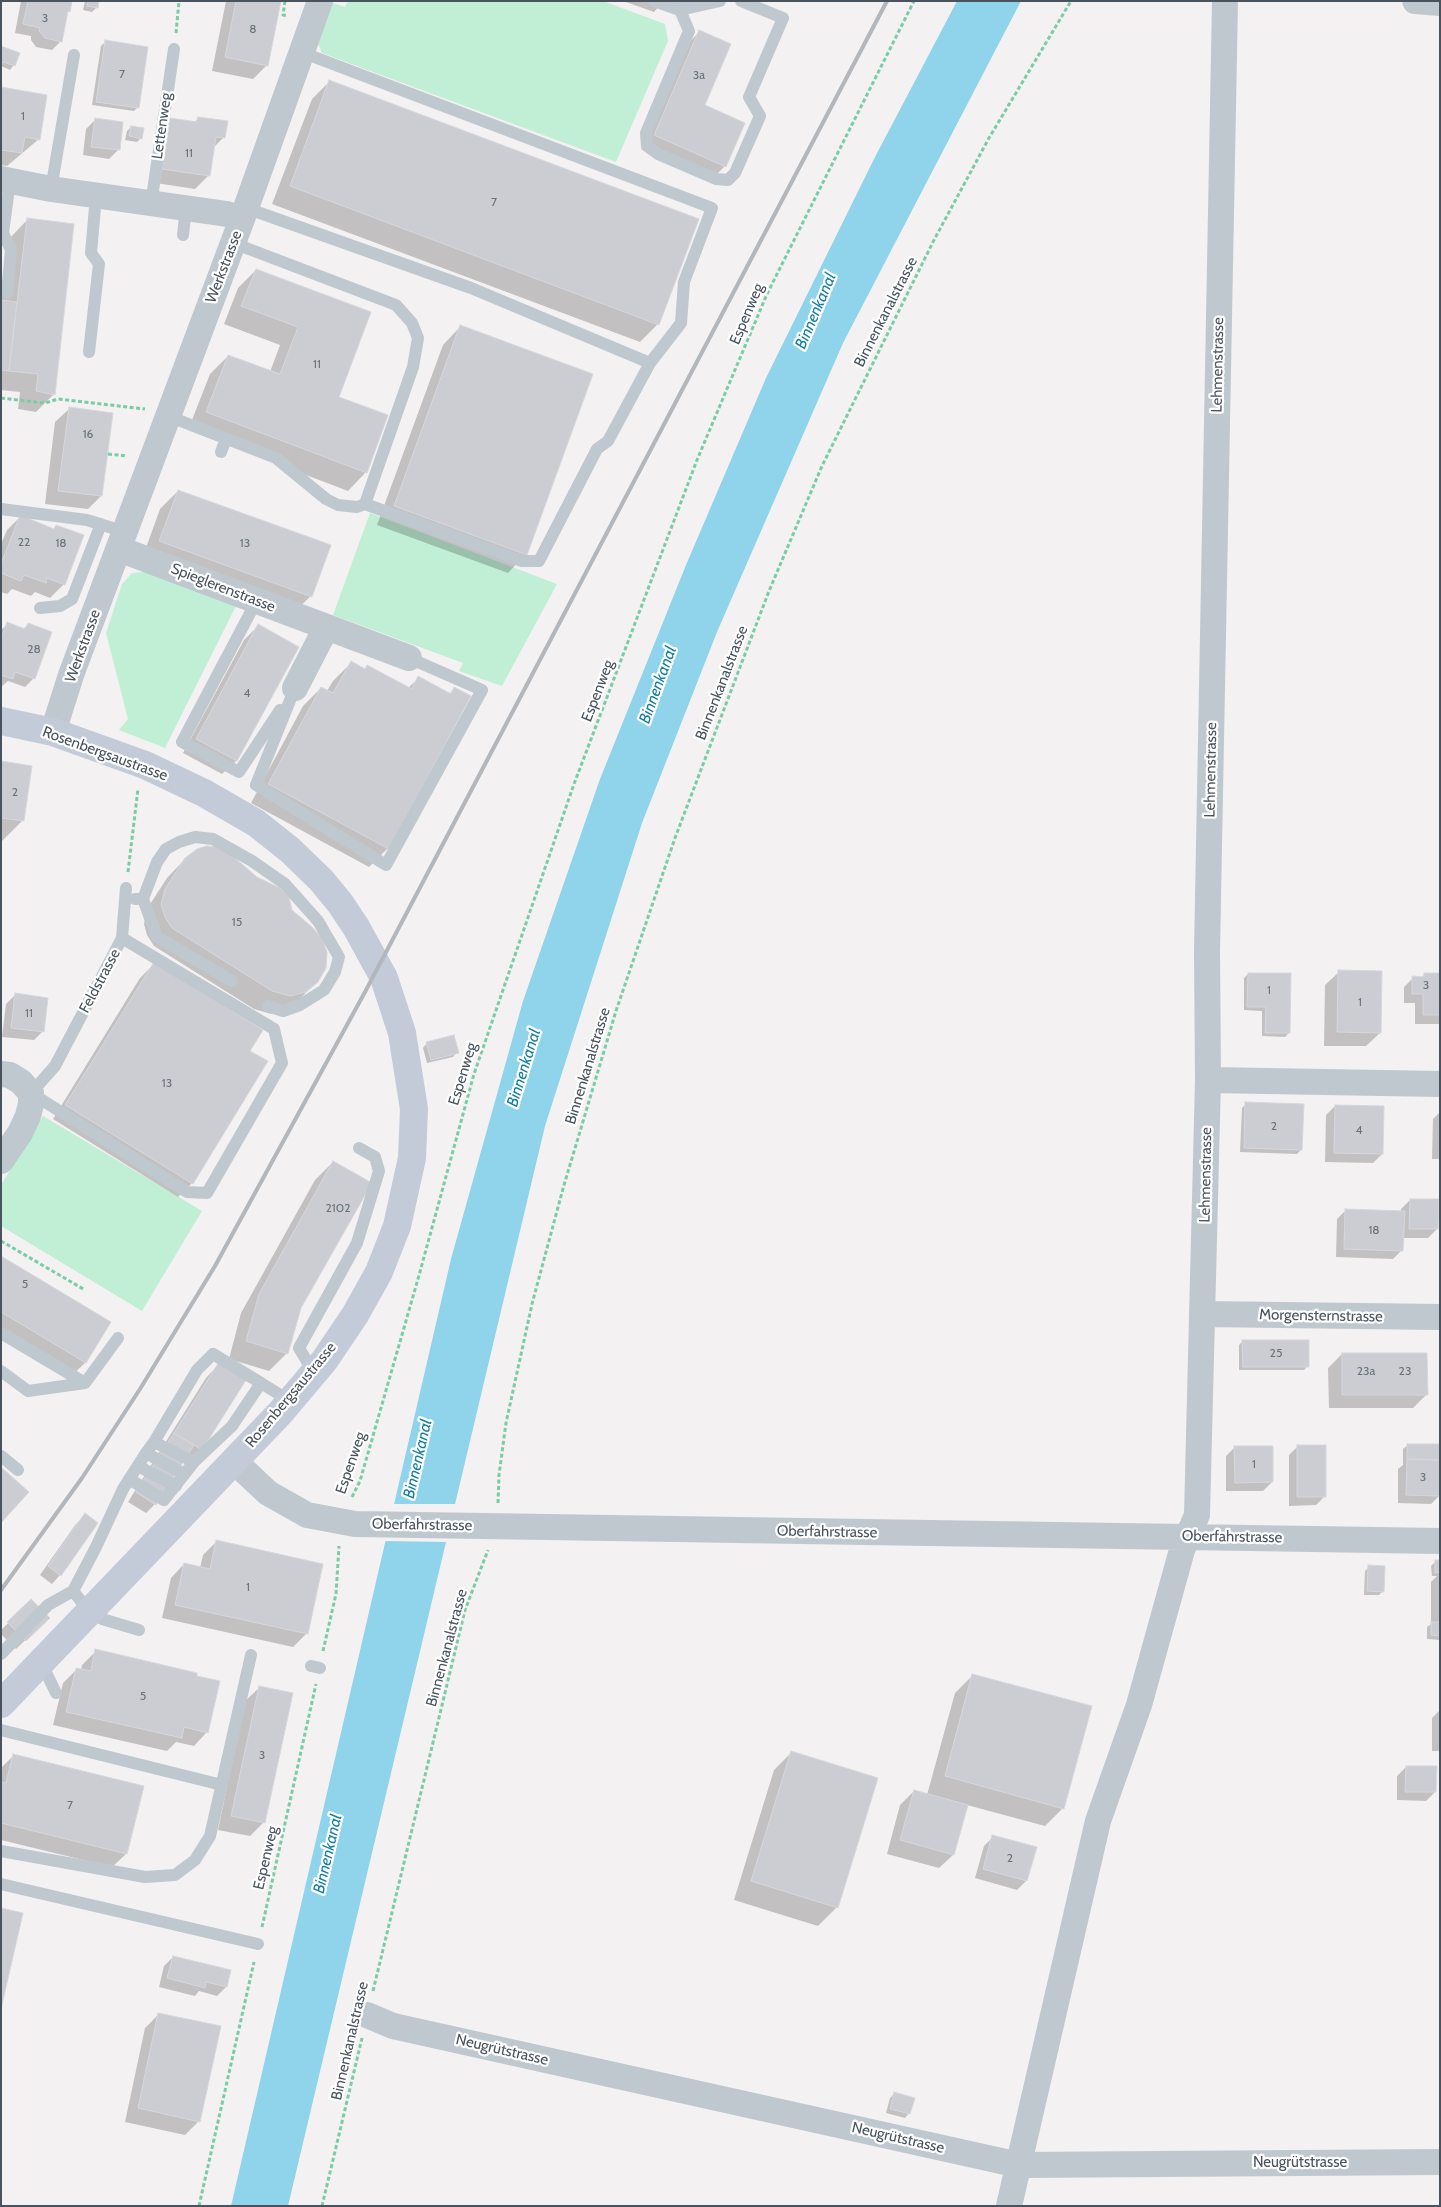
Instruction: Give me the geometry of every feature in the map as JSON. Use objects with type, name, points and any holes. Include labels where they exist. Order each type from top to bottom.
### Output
[{"type":"street","name":"Werkstrasse","points":[[53,732],[122,540],[157,413],[233,244],[320,1]]},
{"type":"street","name":"Lehmenstrasse","points":[[1009,2206],[1098,1821],[1138,1705],[1182,1550],[1197,1515],[1208,1080],[1207,951],[1225,1]]},
{"type":"street","points":[[1415,1],[1440,3]]},
{"type":"street","points":[[5,180],[151,204],[227,214],[244,214]]},
{"type":"street","name":"Spieglerenstrasse","points":[[122,540],[257,600],[326,628],[409,658]]},
{"type":"street","points":[[295,688],[326,628]]},
{"type":"street","name":"Rosenbergsaustrasse","points":[[1,721],[53,732],[145,765],[204,793],[256,823],[290,850],[326,886],[356,927],[384,978],[402,1033],[414,1109],[412,1158],[396,1226],[379,1272],[355,1315],[314,1373],[234,1461],[81,1601],[41,1662],[1,1704]]},
{"type":"street","points":[[1,1074],[10,1075],[21,1082],[30,1093],[28,1116],[20,1133],[1,1161]]},
{"type":"street","points":[[1208,1080],[1440,1084]]},
{"type":"street","name":"Morgensternstrasse","points":[[1202,1314],[1440,1317]]},
{"type":"street","name":"Oberfahrstrasse","points":[[234,1461],[268,1493],[307,1515],[348,1524],[1440,1541]]},
{"type":"street","name":"Neugrütstrasse","points":[[367,2014],[393,2026],[1019,2165],[1440,2162]]},
{"type":"lane","points":[[654,1],[681,6],[720,1]]},
{"type":"lane","points":[[681,6],[689,31],[646,133],[647,146],[658,154],[716,179],[728,180],[735,172],[760,116],[749,97],[783,18],[741,1]]},
{"type":"lane","name":"Lettenweg","points":[[151,204],[174,49]]},
{"type":"lane","points":[[157,413],[276,458],[326,499],[338,505],[357,507],[365,504],[522,561],[539,561],[597,449],[608,441],[650,363],[682,323],[684,282],[712,208],[301,52]]},
{"type":"lane","points":[[51,189],[74,55]]},
{"type":"lane","points":[[5,180],[3,233],[11,250],[7,293]]},
{"type":"lane","points":[[89,352],[99,264],[91,253],[96,196]]},
{"type":"lane","points":[[183,235],[186,208]]},
{"type":"lane","points":[[244,214],[471,288],[650,363]]},
{"type":"lane","points":[[233,244],[396,305],[412,323],[418,338],[413,367],[365,504]]},
{"type":"lane","points":[[221,452],[226,438]]},
{"type":"lane","points":[[1,509],[88,520],[101,524],[122,540]]},
{"type":"lane","points":[[40,608],[60,606],[72,599],[101,524]]},
{"type":"lane","points":[[257,600],[182,742],[239,772],[295,688]]},
{"type":"lane","points":[[295,688],[256,785],[386,865],[482,690],[409,658]]},
{"type":"lane","points":[[232,981],[157,937],[143,899],[157,862],[166,849],[179,842],[196,837],[213,839],[252,861],[285,884],[318,921],[339,958],[324,990],[300,1006],[283,1011],[268,1006]]},
{"type":"lane","points":[[126,893],[143,899]]},
{"type":"lane","name":"Feldstrasse","points":[[30,1093],[55,1066],[122,938],[126,893]]},
{"type":"lane","points":[[30,1093],[187,1192],[207,1193],[282,1063],[274,1029],[122,938]]},
{"type":"lane","points":[[314,1373],[299,1348],[357,1243],[379,1171],[375,1157],[359,1148]]},
{"type":"lane","points":[[1,1333],[85,1383]]},
{"type":"lane","points":[[1,1371],[28,1391],[85,1383],[118,1338]]},
{"type":"lane","points":[[81,1601],[96,1547],[129,1479],[154,1442],[197,1370],[213,1354],[290,1401]]},
{"type":"lane","points":[[129,1479],[164,1500],[194,1462],[232,1426],[261,1383]]},
{"type":"lane","points":[[154,1442],[194,1462]]},
{"type":"lane","points":[[146,1453],[184,1474]]},
{"type":"lane","points":[[1,1456],[18,1470]]},
{"type":"lane","points":[[138,1466],[176,1486]]},
{"type":"lane","points":[[1,1654],[48,1605],[81,1601],[108,1622],[139,1630]]},
{"type":"lane","points":[[1,1850],[144,1877],[175,1875],[195,1860],[210,1836],[251,1655]]},
{"type":"lane","points":[[41,1662],[56,1693]]},
{"type":"lane","points":[[1,1730],[222,1785]]},
{"type":"lane","points":[[1,1884],[258,1944]]},
{"type":"path","points":[[174,49],[179,1]]},
{"type":"path","name":"Espenweg","points":[[199,2206],[258,1944],[315,1667],[336,1594],[348,1524],[474,1074],[574,784],[697,460],[767,294],[914,1]]},
{"type":"path","name":"Binnenkanalstrasse","points":[[322,2206],[499,1475],[506,1423],[535,1294],[564,1184],[616,1011],[675,838],[769,591],[822,466],[882,343],[980,155],[1071,1]]},
{"type":"path","points":[[1,398],[45,403],[58,399],[157,413]]},
{"type":"path","points":[[108,454],[130,456]]},
{"type":"path","points":[[126,893],[140,779]]},
{"type":"path","points":[[1,1241],[85,1290]]},
{"type":"green space","points":[[348,1],[603,1],[665,24],[668,41],[616,162],[322,53],[318,43],[333,3],[345,7]]},
{"type":"green space","points":[[370,513],[557,584],[502,686],[459,671],[463,663],[333,615]]},
{"type":"green space","points":[[145,572],[236,606],[165,748],[119,730],[128,719],[106,633],[122,584],[132,573]]},
{"type":"green space","points":[[43,1116],[202,1211],[142,1311],[1,1226],[1,1185]]},
{"type":"water","name":"Binnenkanal","points":[[957,1],[1021,1],[843,343],[717,632],[642,823],[545,1126],[288,2206],[231,2206],[451,1259],[523,1001],[600,779],[686,565],[766,378],[875,157]]},
{"type":"pier","points":[[392,1504],[458,1504],[448,1542],[383,1541]]},
{"type":"building","points":[[28,1],[72,1],[70,12],[68,11],[62,42],[45,38],[39,31],[40,28],[23,24]]},
{"type":"building","points":[[88,1],[99,1],[98,8],[87,6]]},
{"type":"building","points":[[236,1],[281,1],[268,66],[225,57]]},
{"type":"building","points":[[699,30],[731,44],[705,105],[745,123],[726,167],[654,135]]},
{"type":"building","points":[[105,40],[148,47],[139,108],[96,102]]},
{"type":"building","points":[[1,46],[20,53],[15,66],[3,62],[1,67]]},
{"type":"building","points":[[329,80],[699,219],[659,325],[290,186]]},
{"type":"building","points":[[1,87],[47,95],[40,140],[25,137],[22,153],[1,150]]},
{"type":"building","points":[[198,117],[228,121],[225,138],[216,137],[210,176],[162,169],[170,118],[197,122]]},
{"type":"building","points":[[95,118],[123,122],[120,150],[91,147]]},
{"type":"building","points":[[131,126],[144,128],[142,139],[129,136]]},
{"type":"building","points":[[27,218],[74,224],[55,395],[36,391],[38,374],[9,371]]},
{"type":"building","points":[[256,269],[371,312],[339,397],[388,415],[367,473],[206,412],[228,355],[280,374],[298,327],[241,306]]},
{"type":"building","points":[[1,300],[17,302],[9,371],[1,370]]},
{"type":"building","points":[[460,325],[593,374],[527,555],[394,506]]},
{"type":"building","points":[[69,407],[113,413],[102,496],[58,491]]},
{"type":"building","points":[[178,490],[331,545],[312,597],[159,541]]},
{"type":"building","points":[[20,515],[54,529],[56,525],[84,535],[65,585],[47,578],[46,583],[24,575],[21,581],[1,573],[1,564]]},
{"type":"building","points":[[7,622],[25,629],[28,623],[52,632],[35,679],[15,672],[13,679],[1,675],[1,639]]},
{"type":"building","points":[[258,624],[299,647],[237,761],[196,739]]},
{"type":"building","points":[[351,661],[365,669],[367,665],[412,689],[418,676],[451,694],[454,687],[471,696],[389,849],[268,784],[321,687],[333,693]]},
{"type":"building","points":[[1,761],[32,766],[24,821],[1,818]]},
{"type":"building","points":[[207,846],[219,847],[257,877],[280,888],[289,897],[292,910],[322,938],[327,952],[326,968],[318,982],[306,992],[290,996],[272,991],[172,928],[165,917],[161,905],[165,889],[185,858],[197,849]]},
{"type":"building","points":[[154,962],[263,1030],[250,1051],[268,1061],[193,1184],[65,1105]]},
{"type":"building","points":[[1338,970],[1382,971],[1381,1033],[1337,1032]]},
{"type":"building","points":[[1248,973],[1291,973],[1290,1033],[1265,1033],[1266,1007],[1247,1007]]},
{"type":"building","points":[[1424,973],[1440,973],[1440,1015],[1423,1015],[1423,994],[1412,994],[1412,976],[1424,977]]},
{"type":"building","points":[[15,993],[48,998],[44,1032],[11,1028]]},
{"type":"building","points":[[454,1035],[459,1053],[431,1060],[426,1042]]},
{"type":"building","points":[[1245,1102],[1304,1104],[1302,1150],[1244,1148]]},
{"type":"building","points":[[1335,1105],[1384,1106],[1383,1154],[1334,1153]]},
{"type":"building","points":[[333,1161],[372,1183],[301,1308],[288,1354],[246,1341],[259,1294]]},
{"type":"building","points":[[1410,1199],[1439,1199],[1438,1229],[1409,1229]]},
{"type":"building","points":[[1345,1209],[1405,1211],[1403,1251],[1344,1249]]},
{"type":"building","points":[[1,1256],[111,1322],[86,1363],[1,1312]]},
{"type":"building","points":[[1242,1340],[1309,1340],[1309,1367],[1243,1367]]},
{"type":"building","points":[[1342,1353],[1427,1353],[1428,1395],[1342,1395]]},
{"type":"building","points":[[219,1362],[246,1380],[202,1450],[174,1433]]},
{"type":"building","points":[[174,1433],[194,1445],[156,1505],[136,1492]]},
{"type":"building","points":[[1407,1444],[1440,1444],[1440,1460],[1407,1459]]},
{"type":"building","points":[[1297,1445],[1326,1445],[1326,1497],[1297,1497]]},
{"type":"building","points":[[1234,1446],[1273,1446],[1273,1482],[1235,1483]]},
{"type":"building","points":[[1407,1459],[1440,1460],[1440,1496],[1406,1495]]},
{"type":"building","points":[[1,1467],[29,1492],[1,1523]]},
{"type":"building","points":[[85,1513],[98,1523],[61,1576],[48,1566]]},
{"type":"building","points":[[216,1540],[323,1564],[308,1634],[175,1605],[184,1563],[210,1569]]},
{"type":"building","points":[[1435,1560],[1440,1560],[1440,1572],[1435,1573]]},
{"type":"building","points":[[1368,1565],[1385,1566],[1384,1592],[1367,1591]]},
{"type":"building","points":[[31,1599],[50,1618],[26,1641],[7,1622]]},
{"type":"building","points":[[1431,1622],[1440,1622],[1440,1636],[1431,1635]]},
{"type":"building","points":[[95,1649],[197,1673],[197,1676],[220,1681],[208,1733],[184,1727],[182,1738],[66,1712],[76,1668],[91,1671]]},
{"type":"building","points":[[972,1674],[1092,1706],[1064,1809],[945,1776]]},
{"type":"building","points":[[259,1686],[293,1693],[265,1823],[231,1816]]},
{"type":"building","points":[[791,1751],[878,1778],[838,1908],[751,1881]]},
{"type":"building","points":[[13,1754],[144,1786],[127,1854],[1,1823],[1,1782],[6,1783]]},
{"type":"building","points":[[1406,1766],[1437,1766],[1436,1792],[1405,1792]]},
{"type":"building","points":[[914,1790],[968,1805],[954,1855],[900,1840]]},
{"type":"building","points":[[992,1835],[1037,1847],[1027,1881],[983,1869]]},
{"type":"building","points":[[1,1908],[23,1913],[1,2009]]},
{"type":"building","points":[[173,1956],[231,1970],[227,1987],[206,1982],[205,1988],[167,1978]]},
{"type":"building","points":[[158,2013],[221,2026],[200,2122],[138,2108]]},
{"type":"building","points":[[894,2092],[915,2098],[910,2114],[890,2109]]},
{"type":"railway","points":[[1,1590],[82,1478],[140,1389],[215,1266],[365,992],[887,1]]}]
